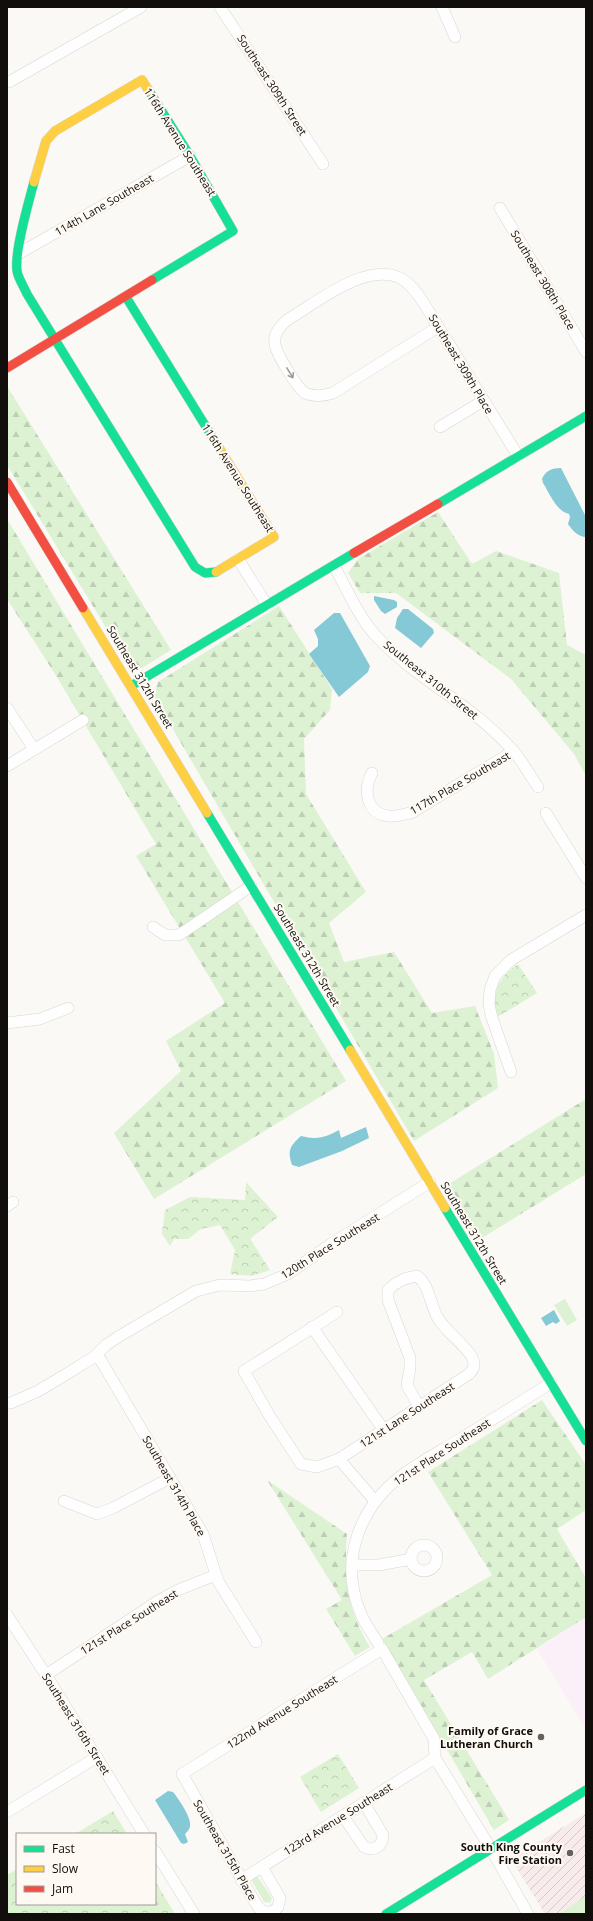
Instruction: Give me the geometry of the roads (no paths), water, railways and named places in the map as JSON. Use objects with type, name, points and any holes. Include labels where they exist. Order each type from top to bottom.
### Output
[{"type":"street","points":[[9,82],[141,7]]},
{"type":"street","name":"Southeast 309th Street","points":[[220,7],[324,164]]},
{"type":"street","points":[[442,7],[455,37]]},
{"type":"street","name":"116th Avenue Southeast","points":[[7,368],[54,339],[126,297],[234,231],[190,156],[142,80],[55,131],[46,141],[26,210],[18,254],[17,270],[27,294],[54,339],[195,567],[203,573],[214,573],[238,559],[274,537],[126,297]]},
{"type":"street","name":"114th Lane Southeast","points":[[18,254],[190,156]]},
{"type":"street","name":"Southeast 308th Place","points":[[500,208],[586,352]]},
{"type":"street","name":"Southeast 309th Place","points":[[438,327],[333,393],[323,396],[305,392],[298,386],[278,354],[275,343],[279,328],[287,320],[352,281],[372,275],[385,274],[399,277],[413,288],[438,327],[518,456]]},
{"type":"street","points":[[440,427],[483,400]]},
{"type":"street","points":[[131,686],[586,416]]},
{"type":"street","name":"Southeast 312th Street","points":[[7,482],[586,1441]]},
{"type":"street","points":[[238,559],[267,605]]},
{"type":"street","name":"Southeast 310th Street","points":[[334,566],[376,635],[406,663],[487,726],[514,751],[538,788]]},
{"type":"street","points":[[7,708],[34,749]]},
{"type":"street","points":[[7,766],[83,720]]},
{"type":"street","name":"117th Place Southeast","points":[[372,773],[367,782],[366,793],[371,804],[378,812],[389,816],[399,815],[411,813],[514,751]]},
{"type":"street","points":[[546,813],[586,878]]},
{"type":"street","points":[[153,926],[165,935],[179,936],[252,886]]},
{"type":"street","points":[[511,1072],[492,1018],[489,1005],[490,990],[495,976],[511,960],[586,915]]},
{"type":"street","points":[[7,1023],[40,1019],[68,1008]]},
{"type":"street","name":"120th Place Southeast","points":[[12,1403],[38,1391],[97,1354],[118,1336],[196,1291],[220,1285],[250,1286],[264,1284],[288,1274],[331,1244],[430,1182]]},
{"type":"street","name":"121st Lane Southeast","points":[[312,1327],[244,1371],[273,1421],[301,1464],[317,1467],[339,1459],[469,1374],[473,1370],[475,1364],[472,1357],[439,1320],[432,1306],[424,1281],[417,1276],[406,1277],[395,1283],[388,1290],[388,1300],[410,1358],[407,1385],[419,1406]]},
{"type":"street","points":[[337,1312],[312,1327],[383,1429]]},
{"type":"street","name":"Southeast 314th Place","points":[[97,1354],[203,1534],[221,1587],[256,1642]]},
{"type":"street","name":"121st Place Southeast","points":[[435,1758],[434,1739],[361,1614],[357,1602],[353,1585],[353,1565],[354,1549],[362,1521],[375,1502],[389,1487],[411,1470],[551,1383]]},
{"type":"street","points":[[339,1459],[375,1502]]},
{"type":"street","points":[[64,1501],[97,1514],[120,1505],[170,1478]]},
{"type":"street","points":[[353,1565],[379,1565],[411,1559]]},
{"type":"street","name":"121st Place Southeast","points":[[46,1675],[158,1601],[178,1590],[216,1575]]},
{"type":"street","name":"Southeast 316th Street","points":[[7,1615],[46,1675],[143,1833]]},
{"type":"street","name":"122nd Avenue Southeast","points":[[182,1774],[380,1646]]},
{"type":"street","points":[[7,1812],[97,1757]]},
{"type":"street","points":[[435,1758],[491,1849],[528,1914]]},
{"type":"street","name":"123rd Avenue Southeast","points":[[241,1880],[435,1758]]},
{"type":"street","name":"Southeast 315th Place","points":[[182,1774],[258,1908],[266,1912],[275,1910],[278,1907],[280,1898],[262,1867]]},
{"type":"street","points":[[386,1914],[586,1790]]},
{"type":"street","points":[[343,1816],[364,1847],[368,1849],[377,1847],[381,1844],[383,1835],[364,1803]]},
{"type":"street","points":[[156,1853],[194,1914]]},
{"type":"water","points":[[561,468],[586,517],[586,537],[583,537],[571,529],[568,524],[570,517],[569,514],[557,506],[543,483],[543,476],[547,472],[552,469]]},
{"type":"water","points":[[374,596],[394,600],[397,602],[397,607],[385,614],[381,611],[374,600]]},
{"type":"water","points":[[403,609],[408,609],[433,629],[434,633],[421,648],[395,628],[397,618]]},
{"type":"water","points":[[334,613],[340,613],[370,666],[368,672],[339,697],[309,654],[318,646],[318,639],[314,630]]},
{"type":"water","points":[[366,1127],[369,1138],[342,1151],[299,1167],[292,1165],[290,1149],[301,1136],[320,1138],[339,1130],[341,1138]]},
{"type":"water","points":[[554,1310],[560,1321],[556,1324],[553,1322],[546,1326],[541,1318]]},
{"type":"water","points":[[168,1791],[173,1792],[189,1818],[190,1827],[185,1834],[188,1842],[184,1844],[181,1843],[155,1800]]},
{"type":"place","name":"Family of Grace Lutheran Church","points":[[541,1737]]},
{"type":"place","name":"South King County Fire Station","points":[[570,1853]]}]
